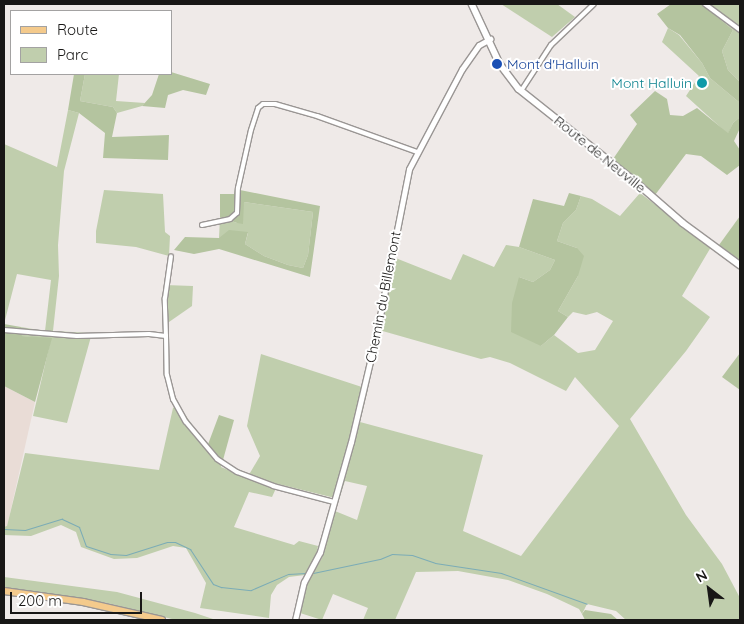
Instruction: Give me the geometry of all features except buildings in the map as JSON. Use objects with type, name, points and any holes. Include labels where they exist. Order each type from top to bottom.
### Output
[{"type":"main road","name":"Route de Neuville","points":[[472,4],[483,24]]},
{"type":"main road","name":"Route de Neuville","points":[[475,4],[503,69],[521,91],[632,179],[682,222],[740,265]]},
{"type":"main road","points":[[4,591],[83,602],[162,620]]},
{"type":"street","points":[[521,91],[551,45],[594,4]]},
{"type":"street","points":[[705,4],[740,30]]},
{"type":"street","name":"Chemin du Billemont","points":[[295,620],[304,582],[320,552],[351,442],[372,353],[406,180],[417,152],[462,69],[479,45],[490,39]]},
{"type":"street","points":[[202,226],[230,219],[237,213],[238,188],[251,130],[258,108],[263,104],[275,104],[317,116],[417,152]]},
{"type":"street","points":[[171,256],[165,298],[167,375],[173,398],[190,427],[217,459],[237,472],[273,486],[334,502]]},
{"type":"street","points":[[4,330],[77,336],[149,334],[166,336]]},
{"type":"shaded area","points":[[4,386],[35,402],[7,527],[4,527]]},
{"type":"green space","points":[[501,4],[557,4],[575,17],[552,37]]},
{"type":"green space","points":[[671,4],[702,4],[733,30],[722,51],[728,70],[740,82],[740,103],[710,78],[702,63],[680,35],[668,28],[657,14]]},
{"type":"green space","points":[[702,4],[740,4],[740,82],[728,70],[722,51],[733,30]]},
{"type":"green space","points":[[668,28],[679,35],[702,63],[710,78],[740,103],[740,117],[733,123],[728,134],[686,96],[699,76],[662,42]]},
{"type":"green space","points":[[172,72],[210,84],[206,95],[183,90],[168,95],[165,108],[142,106],[152,95],[159,75],[172,75]]},
{"type":"green space","points":[[74,75],[85,75],[80,101],[113,107],[117,113],[112,137],[169,135],[168,160],[103,158],[105,133],[79,113],[68,110]]},
{"type":"green space","points":[[85,75],[119,75],[116,101],[145,103],[142,106],[117,113],[113,107],[80,101]]},
{"type":"green space","points":[[655,91],[667,99],[670,115],[683,116],[697,108],[728,133],[733,123],[740,117],[740,128],[734,141],[740,150],[740,165],[727,175],[701,156],[686,154],[655,195],[613,159],[637,124],[630,115]]},
{"type":"green space","points":[[68,110],[79,113],[64,171],[58,245],[59,276],[53,331],[92,333],[67,423],[33,416],[51,339],[22,336],[21,327],[45,331],[51,280],[17,274],[4,324],[4,144],[57,167]]},
{"type":"green space","points":[[235,189],[320,206],[310,277],[219,249],[194,254],[174,250],[185,237],[219,238],[229,230],[248,232],[245,244],[264,256],[288,265],[303,268],[308,255],[313,212],[244,202],[243,224],[237,223],[220,217],[220,194],[234,194]]},
{"type":"green space","points":[[104,190],[163,194],[165,232],[170,236],[169,256],[136,247],[96,243],[96,231]]},
{"type":"green space","points":[[569,193],[581,196],[576,210],[563,223],[557,241],[577,248],[584,256],[578,276],[558,311],[568,317],[554,335],[541,346],[511,332],[512,303],[519,277],[533,282],[550,270],[555,260],[519,247],[533,199],[564,206]]},
{"type":"green space","points":[[640,193],[711,247],[682,296],[710,317],[686,351],[630,419],[686,515],[722,564],[740,598],[740,620],[626,620],[616,611],[587,604],[582,614],[579,609],[547,594],[508,580],[458,571],[416,572],[395,620],[363,620],[368,608],[333,594],[322,620],[300,613],[306,584],[322,558],[335,511],[357,520],[367,486],[345,481],[339,499],[278,484],[272,497],[249,492],[234,527],[294,545],[299,541],[318,546],[316,557],[305,575],[289,577],[277,585],[271,595],[269,618],[200,608],[206,583],[186,548],[173,546],[137,558],[114,559],[81,547],[76,532],[61,525],[31,536],[4,535],[4,527],[7,526],[25,453],[159,470],[173,408],[178,404],[207,447],[223,460],[221,467],[247,478],[260,456],[247,426],[261,354],[368,389],[360,422],[483,455],[463,531],[521,556],[619,426],[575,377],[566,391],[510,363],[490,357],[481,359],[379,330],[393,257],[451,280],[463,254],[494,267],[506,245],[519,247],[555,260],[550,270],[533,282],[519,277],[541,346],[554,335],[578,353],[595,350],[613,321],[597,312],[586,315],[573,312],[568,317],[558,311],[578,276],[577,248],[557,241],[563,223],[576,210],[581,196],[592,199],[620,216]]},
{"type":"green space","points":[[244,202],[313,212],[308,255],[303,268],[288,265],[264,256],[245,244],[248,233],[219,238],[220,217],[237,223]]},
{"type":"green space","points":[[740,216],[740,260],[719,245]]},
{"type":"green space","points":[[165,285],[193,286],[192,306],[169,322],[164,322]]},
{"type":"green space","points":[[4,324],[21,327],[22,336],[52,338],[35,402],[4,386]]},
{"type":"green space","points":[[740,353],[740,390],[722,377]]},
{"type":"green space","points":[[219,415],[234,420],[223,460],[207,447]]},
{"type":"green space","points":[[4,577],[117,592],[216,620],[176,620],[107,603],[4,587]]},
{"type":"green space","points":[[585,610],[611,614],[618,620],[585,620],[582,614]]},
{"type":"waterway","points":[[4,529],[25,530],[62,519],[79,527],[86,546],[110,554],[126,555],[167,542],[175,542],[190,549],[213,584],[221,587],[251,590],[288,574],[306,573]]},
{"type":"waterway","points":[[313,573],[380,559],[392,554],[412,555],[435,563],[501,573],[587,604]]},
{"type":"place","name":"Mont d'Halluin","points":[[497,64]]},
{"type":"place","name":"Mont Halluin","points":[[702,83]]}]
